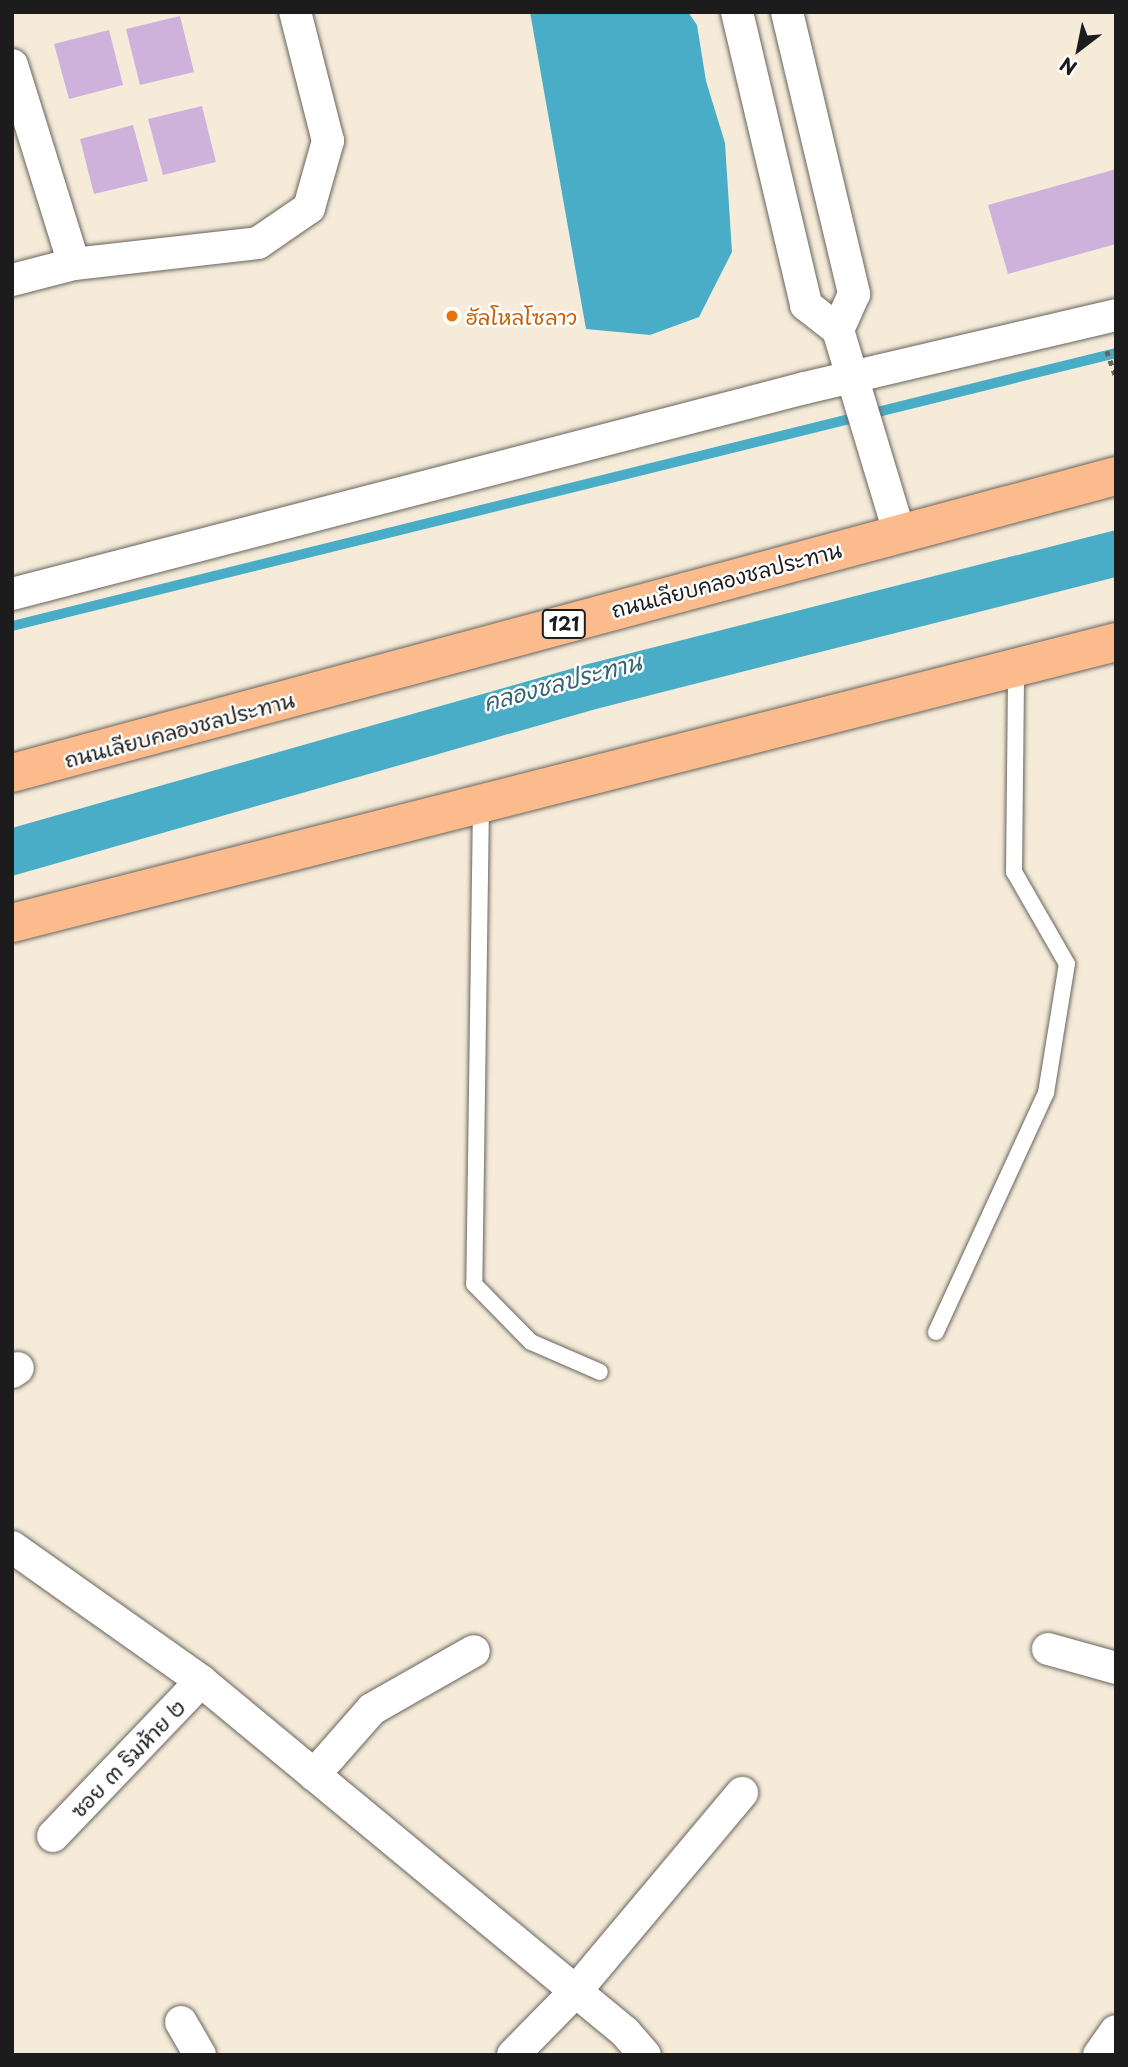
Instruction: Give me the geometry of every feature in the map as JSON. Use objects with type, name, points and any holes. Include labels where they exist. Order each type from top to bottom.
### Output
[{"type":"main road","name":"ถนนเลียบคลองชลประทาน","points":[[12,774],[896,523],[1116,475]]},
{"type":"main road","points":[[12,923],[1116,642]]},
{"type":"street","points":[[12,280],[74,264],[258,243],[309,208],[328,141],[295,12]]},
{"type":"street","points":[[737,12],[806,305],[838,330],[896,523]]},
{"type":"street","points":[[787,12],[853,294],[838,330]]},
{"type":"street","points":[[12,65],[74,264]]},
{"type":"street","points":[[764,126],[811,114]]},
{"type":"street","points":[[12,594],[854,384],[1116,315]]},
{"type":"street","points":[[12,1547],[201,1681],[575,1992],[646,2055]]},
{"type":"street","points":[[1048,1649],[1116,1668]]},
{"type":"street","points":[[314,1774],[372,1709],[474,1651]]},
{"type":"street","name":"ซอย ๓ ริมห้าย ๒","points":[[53,1836],[201,1681]]},
{"type":"street","points":[[513,2055],[575,1992],[742,1793]]},
{"type":"street","points":[[181,2022],[200,2055]]},
{"type":"street","points":[[1099,2055],[1116,2031]]},
{"type":"lane","points":[[936,1332],[1046,1093],[1067,964],[1014,872],[1016,667]]},
{"type":"lane","points":[[481,802],[474,1284],[531,1342],[600,1372]]},
{"type":"path","points":[[1105,344],[1115,374]]},
{"type":"water","points":[[530,12],[688,12],[697,25],[706,81],[725,143],[732,252],[699,317],[650,335],[586,329]]},
{"type":"water","name":"คลองชลประทาน","points":[[1116,530],[1116,577],[596,709],[12,876],[12,828],[588,664]]},
{"type":"building","points":[[180,16],[194,72],[140,85],[126,29]]},
{"type":"building","points":[[109,30],[123,85],[69,99],[54,44]]},
{"type":"building","points":[[202,106],[216,162],[163,175],[148,119]]},
{"type":"building","points":[[133,125],[148,181],[94,194],[80,139]]},
{"type":"building","points":[[1116,169],[1116,244],[1008,274],[988,205]]},
{"type":"waterway","points":[[12,626],[1116,353]]},
{"type":"place","name":"ฮัลโหลโซลาว","points":[[452,316]]}]
